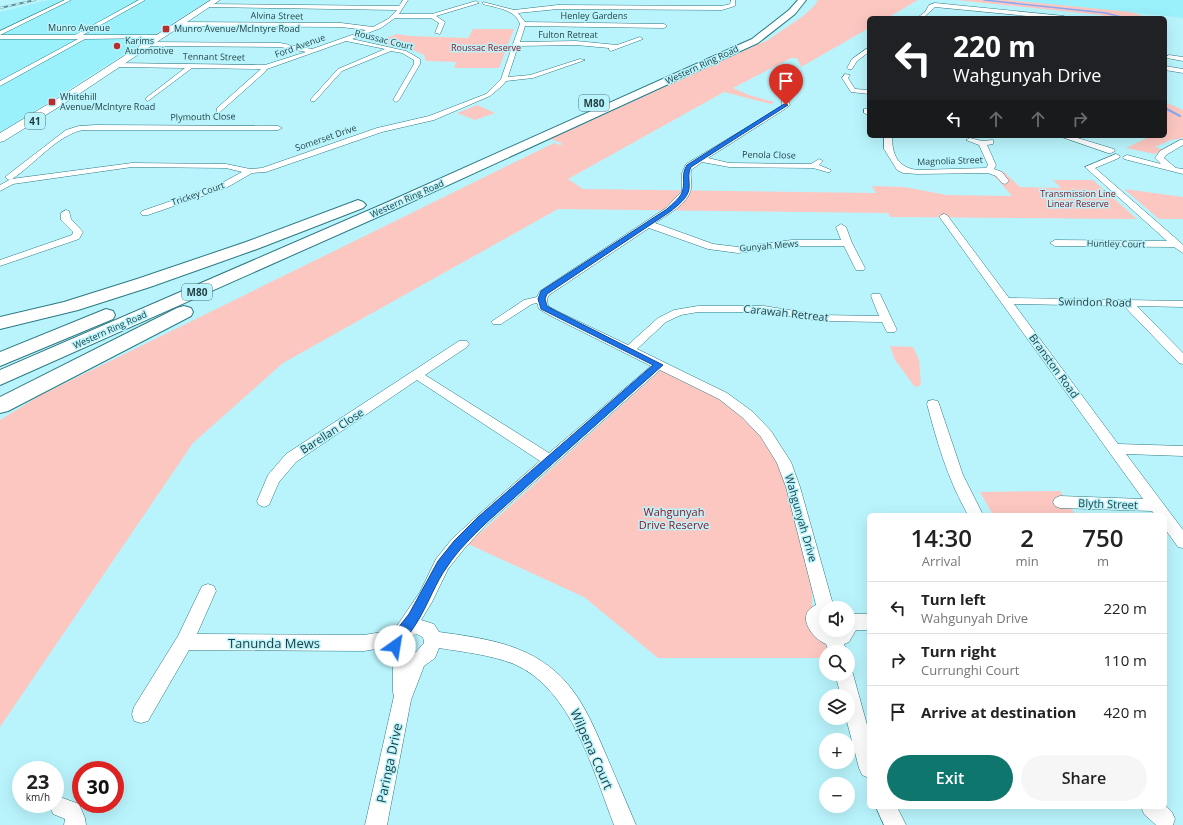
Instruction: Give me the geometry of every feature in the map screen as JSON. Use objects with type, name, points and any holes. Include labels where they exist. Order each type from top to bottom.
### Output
[{"type":"highway","name":"Western Ring Road","points":[[0,378],[393,205],[755,41],[792,12],[802,0]]},
{"type":"highway","name":"Western Ring Road","points":[[0,360],[411,184],[711,53],[754,29],[786,4]]},
{"type":"highway","points":[[755,41],[769,36],[811,4]]},
{"type":"highway","points":[[0,323],[69,306],[198,264],[312,223],[411,184]]},
{"type":"highway","points":[[0,406],[393,205]]},
{"type":"main road","name":"41","points":[[0,138],[69,96],[216,0]]},
{"type":"main road","name":"41","points":[[0,144],[54,108],[69,96]]},
{"type":"street","points":[[0,33],[69,0]]},
{"type":"street","points":[[75,37],[143,0]]},
{"type":"street","points":[[272,7],[281,0]]},
{"type":"street","points":[[336,7],[343,0]]},
{"type":"street","points":[[512,12],[558,7],[722,8],[733,5],[733,0]]},
{"type":"street","points":[[432,16],[481,2],[512,12],[521,18],[523,24]]},
{"type":"street","points":[[923,16],[927,13],[931,6],[934,5],[1029,16]]},
{"type":"street","points":[[206,6],[399,8],[432,16],[442,22],[438,33]]},
{"type":"street","name":"Ford Avenue","points":[[220,110],[265,67],[373,30],[388,22],[399,8]]},
{"type":"street","name":"Alvina Street","points":[[179,24],[341,25],[373,30]]},
{"type":"street","name":"Henley Gardens","points":[[523,24],[666,24],[653,32]]},
{"type":"street","name":"Somerset Drive","points":[[8,180],[48,177],[107,168],[142,165],[226,166],[239,167],[250,171],[263,170],[380,130],[431,118],[488,95],[500,85],[504,79],[523,24]]},
{"type":"street","name":"Munro Avenue","points":[[0,37],[158,37]]},
{"type":"street","points":[[0,43],[13,37]]},
{"type":"street","points":[[0,84],[85,37]]},
{"type":"street","name":"Roussac Court","points":[[346,39],[410,54],[418,61],[396,100]]},
{"type":"street","name":"Fulton Retreat","points":[[602,52],[640,39]]},
{"type":"street","name":"Fulton Retreat","points":[[517,44],[576,43],[619,46]]},
{"type":"street","points":[[149,44],[280,45],[312,51]]},
{"type":"street","points":[[313,100],[340,70],[391,49]]},
{"type":"street","points":[[859,69],[848,67],[854,60],[867,50]]},
{"type":"street","points":[[1169,57],[1183,59]]},
{"type":"street","points":[[504,79],[536,76],[582,60]]},
{"type":"street","name":"Tennant Street","points":[[116,65],[265,67]]},
{"type":"street","points":[[148,99],[191,66]]},
{"type":"street","points":[[1167,68],[1183,71]]},
{"type":"street","points":[[847,75],[845,78],[853,91],[867,92]]},
{"type":"street","points":[[497,322],[528,302],[542,299],[544,293],[669,210],[680,200],[686,191],[686,172],[689,166],[783,108],[786,105],[785,99]]},
{"type":"street","name":"Plymouth Close","points":[[8,180],[69,132],[79,129],[97,127],[278,128]]},
{"type":"street","name":"Magnolia Street","points":[[888,138],[888,150],[900,168],[906,171],[989,170]]},
{"type":"street","points":[[1069,138],[1179,172]]},
{"type":"street","points":[[970,140],[982,143],[990,142]]},
{"type":"street","points":[[1179,172],[1159,158],[1163,153],[1183,142]]},
{"type":"street","points":[[982,143],[992,166],[989,170],[998,174],[1005,181]]},
{"type":"street","points":[[1114,153],[1089,167],[1180,247]]},
{"type":"street","name":"Penola Close","points":[[701,159],[729,164],[816,163],[827,170]]},
{"type":"street","name":"Trickey Court","points":[[145,213],[223,186],[250,171]]},
{"type":"street","points":[[0,263],[78,235],[78,232],[66,220],[66,213]]},
{"type":"street","name":"Branston Road","points":[[944,217],[1162,512]]},
{"type":"street","name":"Gunyah Mews","points":[[648,224],[711,247],[738,250],[792,243],[847,243]]},
{"type":"street","points":[[842,227],[847,243],[860,268]]},
{"type":"street","name":"Huntley Court","points":[[1055,243],[1180,247]]},
{"type":"street","points":[[876,296],[891,330]]},
{"type":"street","name":"Wahgunyah Drive","points":[[542,299],[543,307],[553,313],[723,396],[748,415],[766,434],[784,462],[793,487],[824,601]]},
{"type":"street","name":"Swindon Road","points":[[1006,301],[1183,304]]},
{"type":"street","points":[[1126,302],[1183,360]]},
{"type":"street","name":"Carawah Retreat","points":[[629,350],[662,320],[678,312],[698,309],[764,309],[820,318],[885,319]]},
{"type":"street","name":"Barellan Close","points":[[264,501],[273,479],[291,458],[417,376],[463,344]]},
{"type":"street","name":"Paringa Drive","points":[[376,825],[413,645],[426,597],[442,564],[458,544],[482,520],[659,365]]},
{"type":"street","points":[[417,376],[551,461]]},
{"type":"street","points":[[933,404],[951,465],[975,513]]},
{"type":"street","points":[[1115,449],[1183,450]]},
{"type":"street","name":"Blyth Street","points":[[1060,502],[1162,512]]},
{"type":"street","name":"Branston Road","points":[[1167,519],[1183,542]]},
{"type":"street","points":[[141,714],[184,642],[208,591]]},
{"type":"street","name":"Paringa Drive","points":[[413,645],[425,618],[426,597]]},
{"type":"street","points":[[819,611],[817,612],[814,620],[819,629]]},
{"type":"street","points":[[855,622],[867,622]]},
{"type":"street","name":"Tanunda Mews","points":[[184,642],[364,643],[413,645]]},
{"type":"street","name":"Wilpena Court","points":[[413,645],[463,644],[493,648],[523,659],[539,668],[573,704],[582,720],[625,825]]},
{"type":"street","points":[[846,681],[867,760]]},
{"type":"street","points":[[64,808],[72,811],[75,818],[75,825]]},
{"type":"street","points":[[887,809],[895,825]]},
{"type":"shaded area","points":[[49,0],[209,0],[0,133],[0,12]]},
{"type":"shaded area","points":[[1008,0],[1183,0],[1183,18],[1167,16]]},
{"type":"green space","points":[[818,0],[918,0],[890,16],[867,16],[867,29],[801,67],[797,58],[791,58],[733,88],[749,95],[774,102],[771,104],[724,92],[568,179],[583,189],[876,193],[872,186],[904,187],[947,195],[1012,196],[988,171],[1003,171],[1020,187],[1061,188],[1053,180],[1093,180],[1137,219],[890,217],[888,213],[558,209],[283,363],[193,443],[0,727],[0,420],[41,395],[554,143],[560,145],[563,144],[551,139],[768,40],[803,16]]},
{"type":"green space","points":[[956,0],[1008,0],[1131,12],[1143,16],[1101,15]]},
{"type":"green space","name":"Roussac Reserve","points":[[473,29],[514,29],[499,68],[454,68],[456,62],[426,61],[424,55],[415,51],[374,42],[397,34],[410,36],[468,38]]},
{"type":"green space","points":[[1167,103],[1183,110],[1183,138],[1171,140],[1155,147],[1163,150],[1155,154],[1126,148],[1145,139],[1167,138]]},
{"type":"green space","points":[[477,105],[495,113],[475,120],[457,113]]},
{"type":"green space","name":"Transmission Line Linear Reserve","points":[[1124,189],[1183,197],[1183,219],[1159,219]]},
{"type":"green space","points":[[890,346],[913,347],[919,360],[921,385],[915,387],[895,360]]},
{"type":"green space","name":"Wahgunyah Drive Reserve","points":[[662,369],[724,401],[765,438],[780,464],[812,584],[812,631],[825,645],[819,645],[819,658],[658,658],[584,597],[468,544]]},
{"type":"green space","points":[[1060,491],[1074,513],[992,513],[980,492]]},
{"type":"waterway","points":[[984,0],[1106,13],[1117,16]]},
{"type":"waterway","points":[[1167,109],[1180,116]]},
{"type":"railway","points":[[0,8],[35,0]]},
{"type":"place","name":"Munro Avenue/McIntyre Road","points":[[166,29]]},
{"type":"place","name":"Karims Automotive","points":[[117,46]]},
{"type":"place","name":"Whitehill Avenue/McIntyre Road","points":[[52,102]]},
{"type":"route","points":[[395,646],[398,637],[414,618],[442,564],[458,544],[482,520],[659,365],[543,307],[542,299],[544,293],[669,210],[680,200],[686,191],[686,172],[689,166],[786,105]]}]
